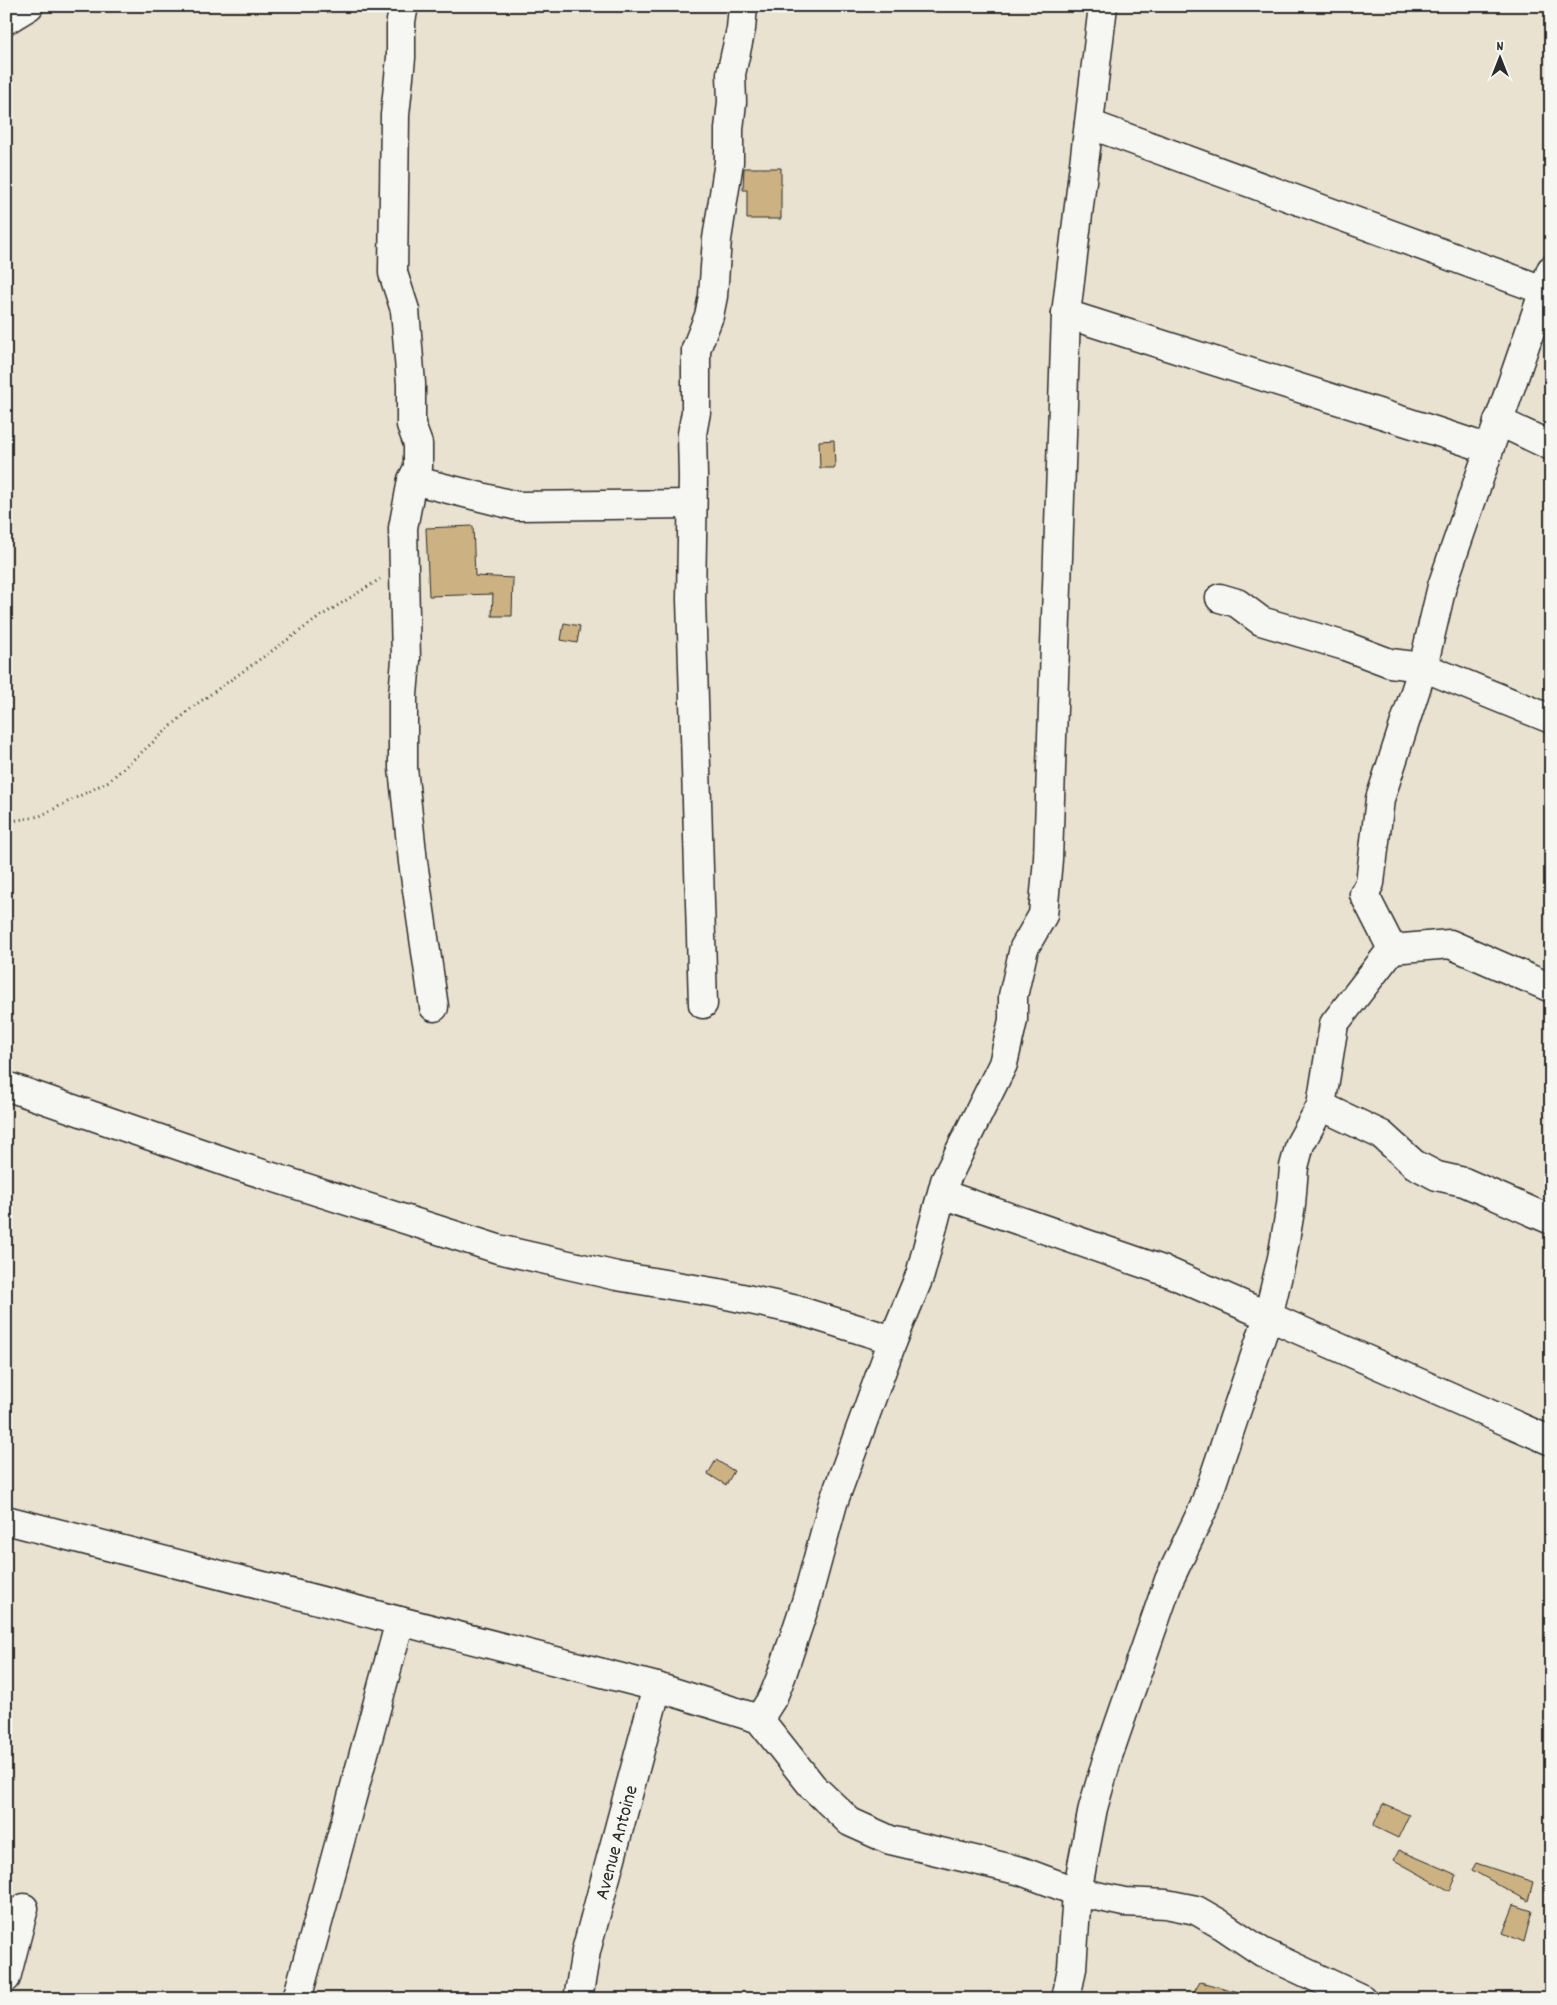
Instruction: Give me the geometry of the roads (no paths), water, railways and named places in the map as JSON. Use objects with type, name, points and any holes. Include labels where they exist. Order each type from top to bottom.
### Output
[{"type":"street","points":[[6,20],[29,6]]},
{"type":"street","points":[[404,6],[401,21],[401,58],[395,115],[393,273],[405,310],[412,384],[412,425],[418,444],[418,468],[412,480],[403,528],[406,660],[403,695],[403,768],[413,862],[434,1007]]},
{"type":"street","points":[[703,1004],[691,599],[692,434],[696,412],[696,349],[709,316],[713,296],[717,239],[729,162],[729,130],[732,102],[731,74],[741,29],[743,6]]},
{"type":"street","points":[[759,1719],[773,1697],[781,1677],[806,1602],[833,1503],[893,1340],[920,1275],[945,1181],[1003,1064],[1013,1020],[1013,996],[1024,948],[1043,915],[1048,859],[1066,314],[1103,6]]},
{"type":"street","points":[[1089,124],[1547,280],[1442,586],[1423,667],[1380,799],[1370,883],[1364,894],[1392,949]]},
{"type":"street","points":[[1066,314],[1435,431],[1488,450]]},
{"type":"street","points":[[1498,421],[1551,446]]},
{"type":"street","points":[[412,480],[516,506],[692,504]]},
{"type":"street","points":[[1220,598],[1237,602],[1261,621],[1344,646],[1390,663],[1423,667],[1551,719]]},
{"type":"street","points":[[1066,1999],[1072,1968],[1077,1892],[1093,1808],[1108,1756],[1170,1580],[1204,1507],[1268,1317],[1282,1258],[1291,1205],[1294,1167],[1300,1144],[1321,1106],[1334,1024],[1392,949],[1450,944],[1551,988]]},
{"type":"street","points":[[6,1086],[238,1166],[498,1248],[617,1276],[718,1293],[797,1310],[893,1340]]},
{"type":"street","points":[[1321,1106],[1382,1135],[1414,1164],[1437,1176],[1464,1182],[1551,1220]]},
{"type":"street","points":[[942,1194],[1168,1272],[1551,1441]]},
{"type":"street","points":[[6,1520],[657,1687],[759,1719],[813,1787],[850,1822],[890,1840],[940,1850],[1020,1871],[1077,1892],[1124,1902],[1166,1904],[1196,1910],[1262,1952],[1362,1999]]},
{"type":"street","points":[[298,1999],[400,1621]]},
{"type":"street","name":"Avenue Antoine","points":[[578,1999],[586,1951],[657,1687]]},
{"type":"street","points":[[6,1978],[24,1908]]}]
